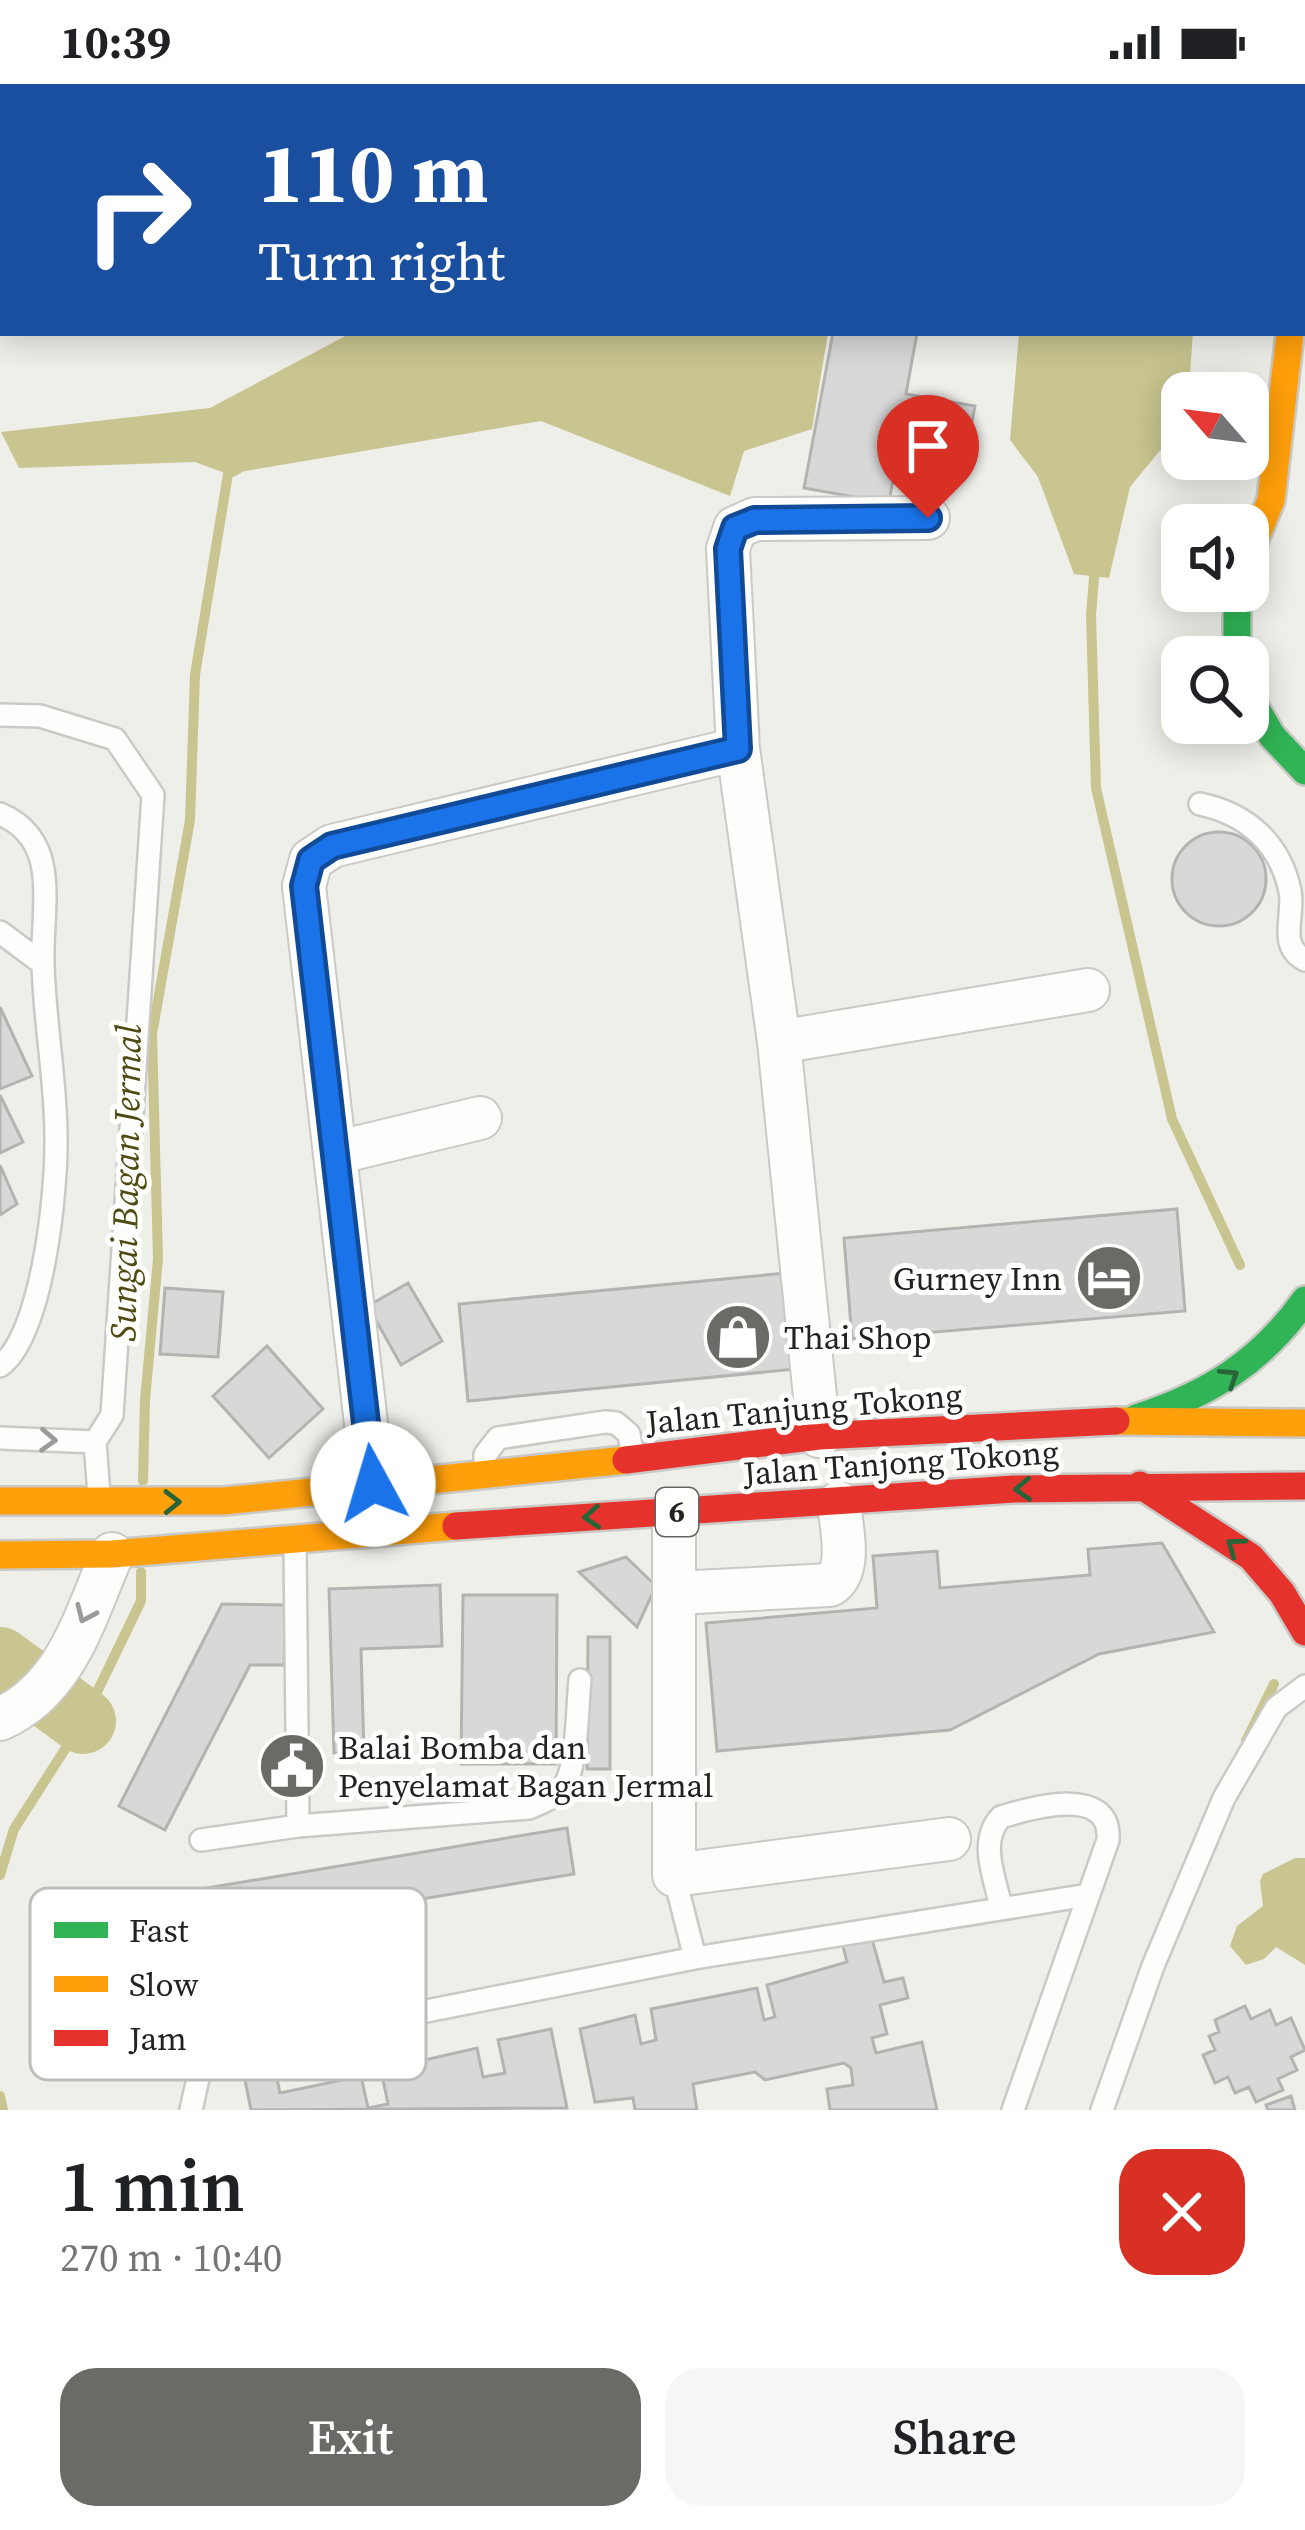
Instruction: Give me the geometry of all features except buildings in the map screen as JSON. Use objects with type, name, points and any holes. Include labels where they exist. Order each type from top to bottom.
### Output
[{"type":"main road","points":[[1269,505],[1290,336]]},
{"type":"main road","points":[[1269,731],[1305,783]]},
{"type":"main road","points":[[1279,748],[1305,771]]},
{"type":"main road","points":[[1130,1420],[1189,1402],[1241,1371],[1286,1329],[1305,1300]]},
{"type":"main road","name":"Jalan Tanjung Tokong","points":[[486,1477],[819,1436],[1130,1420]]},
{"type":"main road","name":"6","points":[[1130,1420],[1305,1423]]},
{"type":"main road","name":"6","points":[[0,1502],[224,1501],[486,1477]]},
{"type":"main road","points":[[1140,1485],[1251,1557],[1282,1593],[1305,1632]]},
{"type":"main road","name":"Jalan Tanjong Tokong","points":[[0,1555],[112,1554],[1014,1489],[1305,1486]]},
{"type":"street","points":[[819,1436],[779,1042],[738,749],[728,549],[735,528],[755,520],[928,518]]},
{"type":"street","points":[[373,1484],[305,873],[320,851],[738,749]]},
{"type":"street","points":[[779,1042],[1088,990]]},
{"type":"street","points":[[335,1153],[480,1118]]},
{"type":"street","points":[[674,1593],[818,1586],[838,1580],[843,1569],[839,1503]]},
{"type":"street","points":[[674,1512],[674,1875],[949,1839]]},
{"type":"street","points":[[30,1697],[112,1554]]},
{"type":"lane","points":[[0,715],[40,716],[115,739],[153,795],[112,1415],[95,1442],[110,1502]]},
{"type":"lane","points":[[1201,803],[1242,818],[1268,844],[1291,893],[1288,942],[1294,955],[1305,960]]},
{"type":"lane","points":[[0,814],[19,822],[35,844],[44,870],[43,964],[57,1140],[42,1279],[25,1330],[8,1361],[0,1366]]},
{"type":"lane","points":[[0,932],[43,964]]},
{"type":"lane","points":[[486,1477],[485,1455],[498,1438],[605,1422],[616,1423],[629,1434],[634,1459]]},
{"type":"lane","points":[[0,1438],[95,1442]]},
{"type":"lane","points":[[295,1539],[298,1826]]},
{"type":"lane","points":[[201,1840],[298,1826],[529,1808],[546,1801],[562,1789],[570,1772],[580,1680]]},
{"type":"lane","points":[[1102,2110],[1153,1966],[1224,1798],[1276,1708],[1305,1686]]},
{"type":"lane","points":[[1000,1907],[988,1847],[994,1825],[1012,1814],[1078,1804],[1092,1805],[1103,1814],[1109,1826],[1088,1895],[1012,2110]]},
{"type":"lane","points":[[674,1875],[695,1958]]},
{"type":"lane","points":[[426,2011],[695,1958],[1088,1895]]},
{"type":"lane","points":[[191,2110],[198,2080]]},
{"type":"shaded area","points":[[345,336],[828,336],[812,429],[744,451],[730,496],[541,421],[228,474],[195,462],[19,468],[1,432],[210,408]]},
{"type":"shaded area","points":[[1019,336],[1193,336],[1190,372],[1161,372],[1161,449],[1130,487],[1109,578],[1074,574],[1038,477],[1010,440]]},
{"type":"shaded area","points":[[1305,1858],[1305,1965],[1276,1947],[1264,1959],[1246,1965],[1230,1946],[1237,1926],[1263,1906],[1263,1874]]},
{"type":"waterway","name":"Sungai Bagan Jermal","points":[[143,1481],[158,1259],[152,1034],[190,820],[195,675],[228,474],[238,469]]},
{"type":"waterway","points":[[1095,566],[1091,615],[1096,788],[1172,1119],[1240,1265]]},
{"type":"waterway","name":"Sungai Bagan Jermal","points":[[0,1875],[14,1829],[83,1721],[141,1601],[141,1572]]},
{"type":"waterway","points":[[0,1660],[83,1721]]},
{"type":"waterway","points":[[1246,1741],[1274,1684]]},
{"type":"waterway","name":"Sungai Bagan Jermal","points":[[0,2096],[3,2110]]},
{"type":"traffic: fast","points":[[1237,612],[1237,636]]},
{"type":"traffic: fast","points":[[1269,731],[1305,771]]},
{"type":"traffic: fast","points":[[1136,1418],[1187,1399],[1231,1374],[1270,1341],[1305,1300]]},
{"type":"traffic: slow","points":[[1269,505],[1290,336]]},
{"type":"traffic: slow","points":[[1116,1421],[1305,1423]]},
{"type":"traffic: slow","points":[[0,1501],[224,1501],[626,1460]]},
{"type":"traffic: slow","points":[[0,1555],[112,1554],[456,1526]]},
{"type":"traffic: jam","points":[[626,1460],[819,1436],[1116,1421]]},
{"type":"traffic: jam","points":[[1140,1485],[1251,1557],[1282,1593],[1305,1632]]},
{"type":"traffic: jam","points":[[456,1526],[1014,1489],[1305,1486]]},
{"type":"place","name":"Gurney Inn","points":[[1109,1278]]},
{"type":"place","name":"Thai Shop","points":[[738,1337]]},
{"type":"place","name":"Balai Bomba dan Penyelamat Bagan Jermal","points":[[292,1766]]},
{"type":"route","points":[[373,1484],[304,886],[311,860],[332,846],[738,749],[728,549],[735,528],[755,520],[928,518]]}]
